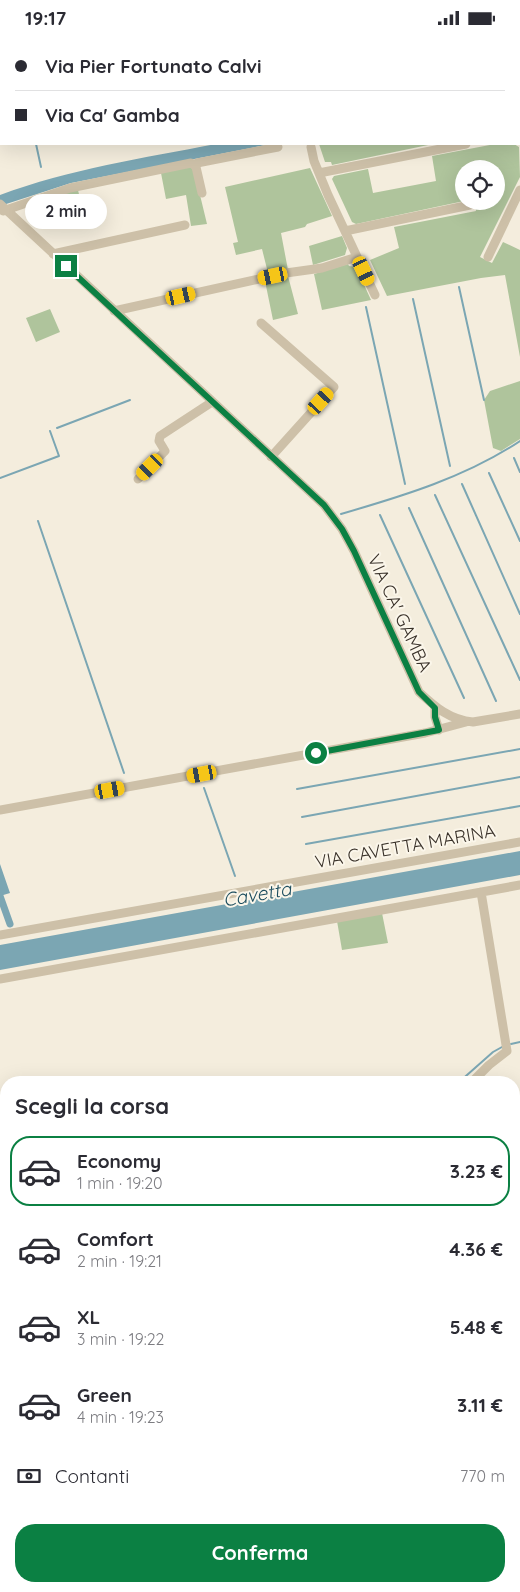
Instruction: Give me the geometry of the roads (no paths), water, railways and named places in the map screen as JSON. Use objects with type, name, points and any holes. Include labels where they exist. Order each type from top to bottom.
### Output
[{"type":"street","points":[[319,173],[461,145]]},
{"type":"street","points":[[2,208],[15,206],[70,188],[191,163],[195,165],[197,163],[278,147]]},
{"type":"street","points":[[311,147],[319,173],[375,295]]},
{"type":"street","points":[[195,165],[202,193]]},
{"type":"street","points":[[488,257],[520,190]]},
{"type":"street","name":"VIA CA' GAMBA","points":[[2,208],[53,253],[316,498],[342,529],[419,692],[435,708],[466,722],[520,714]]},
{"type":"street","points":[[345,231],[455,208]]},
{"type":"street","points":[[53,253],[185,225]]},
{"type":"street","points":[[114,311],[286,273],[322,268],[357,257]]},
{"type":"street","points":[[261,323],[334,387],[271,457]]},
{"type":"street","points":[[138,479],[165,451],[159,441],[160,436],[212,402]]},
{"type":"street","points":[[435,708],[435,717],[439,730]]},
{"type":"street","points":[[0,810],[439,730],[466,722]]},
{"type":"street","name":"VIA CAVETTA MARINA","points":[[0,935],[520,842]]},
{"type":"street","points":[[0,979],[520,885]]},
{"type":"street","points":[[478,1076],[508,1051],[481,892]]},
{"type":"water","points":[[211,145],[266,145],[71,183],[0,206],[0,195],[53,178],[107,165]]},
{"type":"water","name":"Cavetta","points":[[520,851],[520,875],[0,970],[0,945]]},
{"type":"water","points":[[0,864],[10,893],[0,896]]},
{"type":"waterway","points":[[36,145],[41,167]]},
{"type":"waterway","points":[[459,287],[484,400]]},
{"type":"waterway","points":[[413,299],[450,466]]},
{"type":"waterway","points":[[366,307],[405,484]]},
{"type":"waterway","points":[[57,428],[130,400]]},
{"type":"waterway","points":[[0,478],[59,456],[50,431]]},
{"type":"waterway","points":[[341,514],[434,484],[478,465],[520,441]]},
{"type":"waterway","points":[[514,458],[520,472]]},
{"type":"waterway","points":[[489,473],[520,541]]},
{"type":"waterway","points":[[462,484],[520,614]]},
{"type":"waterway","points":[[435,495],[520,680]]},
{"type":"waterway","points":[[409,508],[496,701]]},
{"type":"waterway","points":[[380,515],[464,698]]},
{"type":"waterway","points":[[38,521],[124,773]]},
{"type":"waterway","points":[[297,789],[520,749]]},
{"type":"waterway","points":[[302,817],[520,777]]},
{"type":"waterway","points":[[204,788],[235,876]]},
{"type":"waterway","points":[[306,844],[520,806]]},
{"type":"waterway","points":[[0,896],[10,924]]},
{"type":"waterway","points":[[511,1044],[520,1042]]},
{"type":"waterway","points":[[466,1076],[493,1052],[502,1047]]}]
